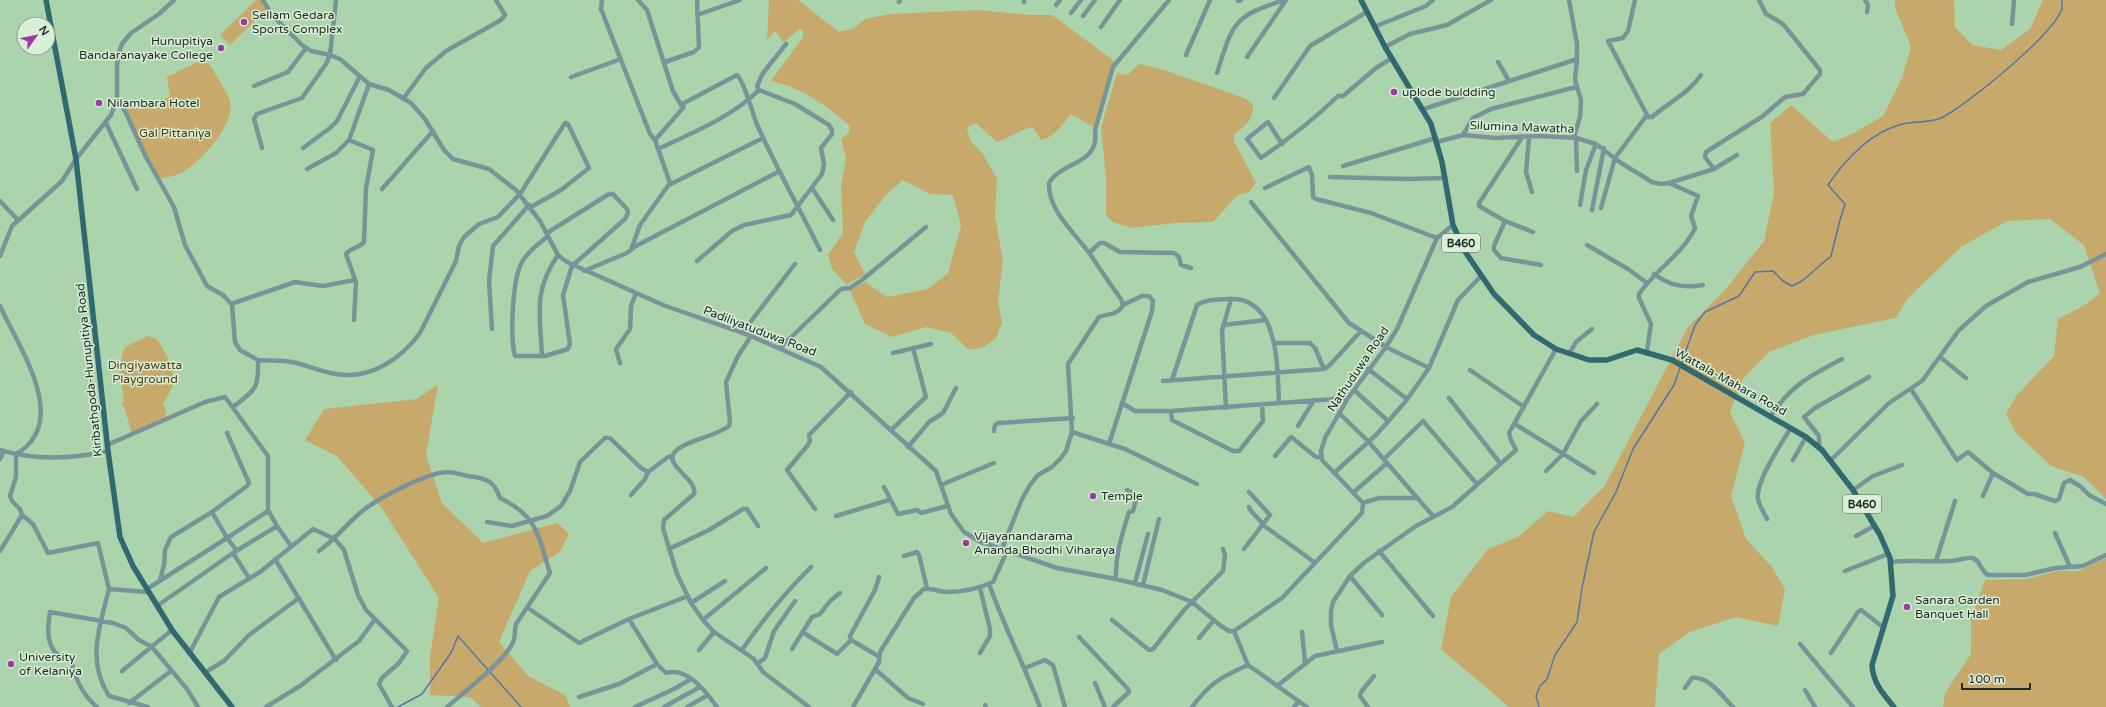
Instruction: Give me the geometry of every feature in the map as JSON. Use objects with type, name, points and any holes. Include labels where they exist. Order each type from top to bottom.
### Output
[{"type":"main road","name":"Kiribathgoda-Hunupitiya Road","points":[[46,0],[76,159],[107,448],[120,537],[133,566],[172,630],[232,707]]},
{"type":"main road","name":"Wattala-Mahara Road","points":[[1361,0],[1385,47],[1424,109],[1437,140],[1453,226],[1466,253],[1494,294],[1534,335],[1556,349],[1569,354],[1600,360],[1614,358],[1631,351],[1647,351],[1672,360],[1806,437],[1831,460],[1854,490],[1874,526],[1891,562],[1893,596],[1872,665],[1873,675],[1877,686],[1894,707]]},
{"type":"street","points":[[0,256],[12,226],[62,181],[76,159],[106,123],[117,100],[118,55],[122,44],[131,33],[159,14],[174,0]]},
{"type":"street","name":"Padiliyatuduwa Road","points":[[263,0],[272,14],[306,48],[311,51],[340,59],[369,84],[389,90],[411,103],[426,119],[444,150],[454,159],[489,169],[520,194],[530,206],[548,235],[558,255],[572,266],[663,305],[751,336],[821,366],[936,471],[947,506],[964,532],[981,542],[1057,568],[1143,585],[1192,602],[1226,629],[1234,631]]},
{"type":"street","points":[[262,148],[254,119],[257,114],[302,98],[326,64],[330,55],[336,0]]},
{"type":"street","points":[[403,99],[426,68],[446,51],[501,20],[505,16],[496,0]]},
{"type":"street","points":[[602,0],[601,9],[650,134],[655,140],[670,183],[669,185]]},
{"type":"street","points":[[638,0],[647,10],[665,62],[673,91],[683,108]]},
{"type":"street","points":[[665,62],[694,52],[699,47],[697,0]]},
{"type":"street","points":[[697,15],[740,0]]},
{"type":"street","points":[[1056,5],[1060,0]]},
{"type":"street","points":[[1071,13],[1081,0]]},
{"type":"street","points":[[1083,16],[1095,0]]},
{"type":"street","points":[[1101,27],[1120,0]]},
{"type":"street","points":[[1123,305],[1121,299],[1089,253],[1063,220],[1053,202],[1049,183],[1062,171],[1080,161],[1093,150],[1097,139],[1096,130],[1113,67],[1169,0]]},
{"type":"street","points":[[1186,55],[1210,0]]},
{"type":"street","points":[[1247,57],[1285,0]]},
{"type":"street","points":[[1217,73],[1229,34],[1244,16],[1255,9],[1285,0]]},
{"type":"street","points":[[1374,27],[1426,6],[1434,0]]},
{"type":"street","points":[[1385,47],[1410,34],[1446,25],[1491,0]]},
{"type":"street","points":[[1569,0],[1577,44],[1576,87],[1581,100],[1580,117],[1575,138],[1578,171]]},
{"type":"street","points":[[1601,208],[1615,158],[1648,115],[1608,41],[1623,38],[1628,31],[1635,0]]},
{"type":"street","points":[[1714,169],[1705,157],[1706,152],[1762,116],[1785,97],[1803,94],[1820,74],[1820,70],[1783,24],[1766,14],[1759,0]]},
{"type":"street","points":[[1865,0],[1868,5],[1867,12]]},
{"type":"street","points":[[2012,24],[2014,0]]},
{"type":"street","points":[[1274,98],[1310,46],[1367,12]]},
{"type":"street","points":[[759,90],[757,86],[764,74],[786,44]]},
{"type":"street","points":[[254,86],[288,72],[306,48]]},
{"type":"street","points":[[1282,144],[1268,122],[1247,139],[1261,158],[1282,144],[1317,117],[1338,96],[1343,96],[1376,68],[1392,58]]},
{"type":"street","points":[[571,77],[621,59]]},
{"type":"street","points":[[1424,109],[1577,59]]},
{"type":"street","points":[[1498,62],[1509,82]]},
{"type":"street","points":[[655,140],[683,108],[684,103],[737,75],[741,79],[748,101],[778,172],[798,206],[820,250]]},
{"type":"street","points":[[1646,117],[1652,117],[1694,86],[1701,75]]},
{"type":"street","points":[[303,148],[337,121],[360,76]]},
{"type":"street","points":[[307,169],[336,153],[349,140],[369,84]]},
{"type":"street","points":[[1463,135],[1473,118],[1491,109],[1576,87]]},
{"type":"street","points":[[658,149],[699,129],[748,101],[759,90]]},
{"type":"street","points":[[697,261],[732,231],[744,225],[790,215],[822,174],[824,164],[821,148],[832,134],[832,130],[829,125],[795,104],[759,90]]},
{"type":"street","points":[[117,100],[125,111],[146,156],[174,207],[185,245],[207,286],[223,295],[231,304],[235,342],[240,350],[258,360],[291,362],[345,375],[367,373],[381,368],[396,358],[413,343],[420,333],[456,261],[459,246],[464,237],[479,224],[491,219],[520,194],[565,123],[568,124],[590,168],[561,190],[530,206],[493,246],[489,281],[492,329]]},
{"type":"street","points":[[106,123],[137,189]]},
{"type":"street","points":[[382,190],[433,131]]},
{"type":"street","name":"Silumina Mawatha","points":[[1343,166],[1437,140],[1463,135],[1521,139],[1575,138],[1604,148],[1615,158],[1652,182],[1661,184],[1669,183],[1698,196],[1691,216],[1695,228],[1689,240],[1654,274],[1639,298],[1651,324],[1647,351]]},
{"type":"street","points":[[631,250],[640,225],[669,185],[763,138]]},
{"type":"street","points":[[1529,138],[1526,172],[1532,192]]},
{"type":"street","points":[[1521,139],[1479,203],[1481,208],[1506,221],[1533,232]]},
{"type":"street","points":[[349,140],[373,150],[366,188],[364,242],[346,254],[355,280],[354,320]]},
{"type":"street","points":[[1580,205],[1586,170],[1596,144]]},
{"type":"street","points":[[1592,210],[1604,148]]},
{"type":"street","points":[[1669,183],[1714,169],[1737,155]]},
{"type":"street","points":[[1266,188],[1309,168],[1312,175],[1313,197],[1316,199],[1371,213],[1437,238]]},
{"type":"street","points":[[584,271],[627,253],[778,172]]},
{"type":"street","points":[[1330,177],[1406,179],[1445,178]]},
{"type":"street","points":[[812,188],[833,220]]},
{"type":"street","points":[[609,194],[613,194],[627,209],[628,213],[625,219],[572,266],[563,294],[570,344],[568,349],[563,352],[542,356],[514,356],[512,335],[515,281],[521,263],[534,247],[548,235],[609,194]]},
{"type":"street","points":[[0,201],[18,220]]},
{"type":"street","points":[[1251,202],[1340,314],[1360,332],[1386,348],[1429,368]]},
{"type":"street","points":[[1506,221],[1494,246],[1498,256],[1501,258],[1540,266]]},
{"type":"street","name":"Nathuduwa Road","points":[[1321,457],[1325,438],[1339,413],[1368,369],[1386,348],[1397,329],[1437,238],[1453,226]]},
{"type":"street","points":[[780,348],[841,289],[850,288],[862,280],[926,227]]},
{"type":"street","points":[[1089,253],[1100,244],[1104,243],[1120,252],[1174,253],[1179,257],[1181,265],[1191,268]]},
{"type":"street","points":[[1587,245],[1628,269],[1647,283]]},
{"type":"street","points":[[1831,460],[1889,404],[1922,381],[1959,330],[1993,300],[2028,282],[2080,267],[2106,254]]},
{"type":"street","points":[[542,356],[540,294],[544,279],[558,255]]},
{"type":"street","points":[[742,333],[795,264]]},
{"type":"street","points":[[1654,274],[1676,286],[1688,287],[1703,284]]},
{"type":"street","points":[[1334,472],[1388,421],[1407,398],[1429,368],[1458,300],[1481,276]]},
{"type":"street","points":[[231,304],[295,282],[323,286],[355,280]]},
{"type":"street","points":[[620,363],[616,349],[630,329],[631,306],[636,293]]},
{"type":"street","points":[[853,707],[879,662],[878,656],[914,598],[924,589],[928,588],[946,592],[980,588],[993,582],[1022,499],[1038,475],[1052,467],[1061,458],[1072,432],[1068,364],[1099,317],[1111,316],[1120,310],[1123,305],[1142,296],[1150,296],[1153,301],[1152,311],[1108,444]]},
{"type":"street","points":[[1226,408],[1222,331],[1231,298]]},
{"type":"street","points":[[1172,380],[1197,305],[1205,300],[1231,298],[1248,301],[1256,307],[1266,320],[1275,343],[1279,403]]},
{"type":"street","points":[[0,306],[19,341],[31,369],[37,389],[41,420],[35,438],[23,450],[16,454]]},
{"type":"street","points":[[1223,325],[1266,320]]},
{"type":"street","points":[[1569,354],[1576,342],[1592,329]]},
{"type":"street","points":[[1163,381],[1324,368],[1329,366],[1360,332]]},
{"type":"street","points":[[631,495],[648,472],[668,457],[673,456],[682,446],[720,432],[729,426],[730,422],[726,382],[738,356],[751,336]]},
{"type":"street","points":[[1275,343],[1310,343],[1315,348],[1324,368]]},
{"type":"street","points":[[893,352],[931,344]]},
{"type":"street","points":[[891,430],[926,397],[913,348]]},
{"type":"street","points":[[1337,650],[1330,611],[1333,602],[1350,576],[1379,552],[1416,526],[1452,507],[1476,483],[1516,450],[1511,440],[1510,433],[1556,349]]},
{"type":"street","points":[[1940,357],[1966,378]]},
{"type":"street","points":[[1770,417],[1781,400],[1801,381],[1842,359]]},
{"type":"street","points":[[232,407],[250,394],[258,380],[258,360]]},
{"type":"street","points":[[1368,369],[1407,398]]},
{"type":"street","points":[[1470,370],[1524,407]]},
{"type":"street","points":[[1818,448],[1819,436],[1804,417],[1815,408],[1869,377]]},
{"type":"street","points":[[908,446],[929,422],[943,413],[956,388]]},
{"type":"street","points":[[1911,389],[1957,460],[1960,460],[1968,452],[1993,473],[2028,494],[2034,494],[2055,500],[2059,499],[2064,483],[2070,480],[2080,486],[2089,495],[2106,504]]},
{"type":"street","points":[[1354,390],[1388,421]]},
{"type":"street","points":[[815,509],[787,470],[808,445],[810,441],[809,435],[851,392]]},
{"type":"street","points":[[0,459],[2,450],[16,454],[52,458],[73,458],[107,448],[206,402],[225,397],[268,456],[268,511],[291,546]]},
{"type":"street","points":[[1122,404],[1135,411],[1171,411],[1348,398]]},
{"type":"street","points":[[1449,398],[1500,463]]},
{"type":"street","points":[[1298,426],[1314,400]]},
{"type":"street","points":[[1171,411],[1172,420],[1239,452],[1263,421],[1262,404]]},
{"type":"street","points":[[1546,472],[1563,454],[1581,421],[1597,404]]},
{"type":"street","points":[[1339,413],[1368,441],[1433,516]]},
{"type":"street","points":[[994,431],[995,425],[998,423],[1072,418]]},
{"type":"street","points":[[1354,492],[1386,461],[1423,421],[1476,483]]},
{"type":"street","points":[[1515,424],[1594,473]]},
{"type":"street","points":[[1767,519],[1758,499],[1759,494],[1766,471],[1791,428]]},
{"type":"street","points":[[1072,432],[1124,450],[1197,484]]},
{"type":"street","points":[[160,580],[164,565],[165,550],[171,537],[212,512],[249,483],[227,433]]},
{"type":"street","points":[[1275,456],[1291,437],[1316,457],[1321,457],[1363,503],[1362,513],[1314,562],[1282,598],[1234,631],[1248,665],[1307,707]]},
{"type":"street","points":[[1793,460],[1806,437]]},
{"type":"street","points":[[487,522],[512,526],[547,516],[561,506],[570,491],[580,462],[604,438],[610,438],[641,468],[648,472]]},
{"type":"street","points":[[16,454],[16,477],[10,496],[12,501],[20,509],[22,515],[33,524],[48,553],[98,544],[109,589],[101,621],[95,659],[97,672],[109,696],[129,703],[148,707]]},
{"type":"street","points":[[673,456],[672,460],[675,466],[694,486],[695,490],[694,494],[664,520],[663,528],[669,549],[691,603],[714,632],[754,659],[762,672],[809,707]]},
{"type":"street","points":[[941,485],[994,463]]},
{"type":"street","points":[[1854,490],[1873,476],[1902,465]]},
{"type":"street","points":[[319,552],[336,539],[362,512],[394,491],[446,472],[486,478],[497,488],[500,498],[516,506],[532,521],[535,525],[550,573],[514,630],[513,643],[490,670],[447,707]]},
{"type":"street","points":[[1983,496],[1993,473]]},
{"type":"street","points":[[884,487],[898,514],[917,510],[921,513],[927,513],[947,506]]},
{"type":"street","points":[[1116,579],[1116,562],[1119,545],[1129,512],[1134,511],[1137,496],[1127,490]]},
{"type":"street","points":[[1244,549],[1270,515],[1249,492]]},
{"type":"street","points":[[1363,503],[1379,498],[1418,498]]},
{"type":"street","points":[[836,516],[890,500]]},
{"type":"street","points":[[1936,561],[1955,501]]},
{"type":"street","points":[[1249,507],[1260,519],[1263,525],[1314,562]]},
{"type":"street","points":[[669,549],[709,530],[743,509],[747,509],[758,526]]},
{"type":"street","points":[[109,589],[147,591],[160,580],[268,511]]},
{"type":"street","points":[[212,512],[249,578]]},
{"type":"street","points":[[0,551],[22,515]]},
{"type":"street","points":[[1143,585],[1159,519]]},
{"type":"street","points":[[157,606],[235,552],[277,526]]},
{"type":"street","points":[[1856,536],[1874,526]]},
{"type":"street","points":[[190,652],[218,596],[260,572],[313,529],[336,539],[344,550],[358,595],[366,610],[407,651],[399,663],[382,678],[379,684],[392,707]]},
{"type":"street","points":[[2055,533],[2070,568]]},
{"type":"street","points":[[1135,583],[1148,534]]},
{"type":"street","points":[[1112,620],[1151,651],[1192,602],[1223,572],[1225,560],[1223,549]]},
{"type":"street","points":[[904,556],[917,552],[920,555],[928,588]]},
{"type":"street","points":[[1379,552],[1433,616]]},
{"type":"street","points":[[1845,571],[1888,554]]},
{"type":"street","points":[[1891,562],[1936,561],[1972,558],[1976,560],[1983,574],[2025,575],[2056,568],[2083,566],[2106,555]]},
{"type":"street","points":[[275,559],[336,660]]},
{"type":"street","points":[[742,650],[761,621],[779,599],[811,567]]},
{"type":"street","points":[[703,620],[766,568]]},
{"type":"street","points":[[1350,576],[1382,615]]},
{"type":"street","points":[[804,632],[837,654],[851,640],[850,636],[875,590],[879,577]]},
{"type":"street","points":[[691,603],[725,581]]},
{"type":"street","points":[[989,584],[1000,616],[1025,668],[1040,707]]},
{"type":"street","points":[[980,588],[990,629],[990,636],[980,653]]},
{"type":"street","points":[[792,649],[812,617],[820,614],[830,601],[840,593]]},
{"type":"street","points":[[528,608],[579,643],[629,619],[688,596]]},
{"type":"street","points":[[206,672],[224,661],[249,635],[299,598]]},
{"type":"street","points":[[757,664],[765,658],[774,631],[795,601]]},
{"type":"street","points":[[1831,653],[1858,612],[1861,610],[1884,628]]},
{"type":"street","points":[[97,707],[84,696],[75,677],[70,661],[54,652],[48,637],[50,612],[101,621],[126,628],[139,640],[152,647],[187,688],[198,707]]},
{"type":"street","points":[[266,707],[336,660],[359,641],[375,619]]},
{"type":"street","points":[[629,619],[657,664],[666,673],[673,671],[684,674],[691,679],[708,695],[715,706]]},
{"type":"street","points":[[1199,638],[1214,620]]},
{"type":"street","points":[[122,671],[172,630]]},
{"type":"street","points":[[699,650],[714,632]]},
{"type":"street","points":[[1302,632],[1306,662]]},
{"type":"street","points":[[1079,637],[1128,689],[1128,692],[1113,707]]},
{"type":"street","points":[[851,640],[878,656]]},
{"type":"street","points":[[1277,686],[1315,656],[1337,650],[1382,642]]},
{"type":"street","points":[[1800,644],[1853,707]]},
{"type":"street","points":[[1025,668],[1045,660],[1053,665],[1065,707]]},
{"type":"street","points":[[579,697],[619,684],[657,664]]},
{"type":"street","points":[[1192,707],[1204,690],[1218,678],[1248,665]]},
{"type":"street","points":[[875,669],[908,698],[923,704]]},
{"type":"street","points":[[129,703],[171,671]]},
{"type":"street","points":[[1368,707],[1360,696],[1361,692],[1374,676]]},
{"type":"street","points":[[1685,688],[1692,678],[1707,681],[1733,707]]},
{"type":"street","points":[[635,707],[676,688],[691,679]]},
{"type":"street","points":[[1095,683],[1105,707]]},
{"type":"street","points":[[664,707],[700,687]]},
{"type":"street","points":[[1805,690],[1815,707]]},
{"type":"street","points":[[687,707],[708,695]]},
{"type":"street","points":[[1294,707],[1299,701]]},
{"type":"green space","name":"Sellam Gedara Sports Complex","points":[[256,0],[263,0],[268,8],[230,45],[220,35]]},
{"type":"green space","points":[[769,0],[798,0],[839,32],[853,29],[865,19],[890,14],[977,10],[1033,15],[1052,15],[1114,61],[1095,128],[1071,114],[1058,130],[1041,140],[1033,127],[997,142],[976,123],[967,128],[970,140],[983,154],[997,179],[995,216],[1003,261],[998,301],[1002,322],[996,338],[984,347],[969,350],[951,333],[927,327],[892,337],[865,324],[850,290],[865,282],[887,297],[928,289],[948,273],[961,226],[953,195],[930,194],[903,180],[886,195],[865,222],[854,252],[865,274],[847,285],[832,269],[828,255],[843,233],[841,186],[846,158],[841,139],[849,133],[850,126],[813,98],[793,88],[771,81],[803,37],[803,30],[799,29],[783,42],[775,31],[767,40]]},
{"type":"green space","points":[[1895,0],[1954,0],[1955,27],[1972,45],[2001,50],[2030,29],[2043,0],[2106,0],[2106,499],[2084,477],[2051,466],[2016,433],[2006,414],[2016,396],[2054,356],[2058,319],[2085,305],[2100,293],[2084,245],[2050,219],[2007,221],[1961,247],[1908,298],[1896,318],[1814,335],[1769,352],[1743,379],[1730,412],[1745,443],[1731,496],[1746,539],[1771,566],[1785,589],[1778,626],[1736,617],[1690,632],[1659,654],[1655,707],[1509,707],[1441,649],[1451,597],[1488,549],[1518,537],[1548,511],[1573,517],[1604,487],[1688,327],[1725,290],[1764,241],[1774,192],[1770,123],[1791,105],[1833,142],[1854,133],[1883,116],[1902,78],[1911,47],[1895,7]]},
{"type":"green space","name":"Gal Pittaniya","points":[[197,62],[208,63],[217,76],[230,101],[228,120],[223,130],[208,150],[185,171],[158,179],[123,109],[129,103],[163,100],[170,96],[167,77]]},
{"type":"green space","points":[[1140,64],[1161,69],[1244,98],[1253,104],[1251,118],[1243,128],[1234,134],[1234,141],[1256,183],[1249,192],[1237,196],[1213,222],[1175,223],[1131,228],[1113,222],[1106,215],[1106,178],[1101,127],[1117,73],[1127,75]]},
{"type":"green space","name":"Dingiyawatta Playground","points":[[148,336],[157,339],[170,364],[173,378],[172,385],[170,392],[163,403],[166,411],[165,420],[132,434],[127,415],[122,404],[124,401],[120,375],[120,363],[125,347]]},
{"type":"green space","points":[[438,384],[426,455],[442,503],[483,543],[557,523],[569,534],[560,552],[530,571],[499,642],[528,676],[565,695],[570,707],[481,707],[470,697],[430,695],[430,656],[439,598],[383,510],[338,457],[305,440],[324,409],[417,399]]},
{"type":"green space","points":[[2106,558],[2106,707],[1943,707],[1945,693],[1971,654],[1971,618],[1985,580],[2027,579],[2057,571],[2079,571]]},
{"type":"waterway","points":[[1539,707],[1536,696],[1540,686],[1547,679],[1555,655],[1577,622],[1582,588],[1594,532],[1616,492],[1633,449],[1674,385],[1695,325],[1705,312],[1739,296],[1755,272],[1773,271],[1783,281],[1792,286],[1802,281],[1831,256],[1845,204],[1828,185],[1850,157],[1868,141],[1888,129],[1909,123],[1936,120],[1953,111],[2008,69],[2043,36],[2062,9],[2062,0]]},
{"type":"waterway","points":[[398,707],[422,694],[451,653],[458,636],[521,707]]},
{"type":"place","name":"Sellam Gedara Sports Complex","points":[[244,22]]},
{"type":"place","name":"Hunupitiya Bandaranayake College","points":[[221,48]]},
{"type":"place","name":"uplode buldding","points":[[1394,92]]},
{"type":"place","name":"Nilambara Hotel","points":[[99,103]]},
{"type":"place","name":"Temple","points":[[1093,496]]},
{"type":"place","name":"Vijayanandarama Ananda Bhodhi Viharaya","points":[[966,543]]},
{"type":"place","name":"Sanara Garden Banquet Hall","points":[[1907,607]]},
{"type":"place","name":"University of Kelaniya","points":[[11,664]]}]
